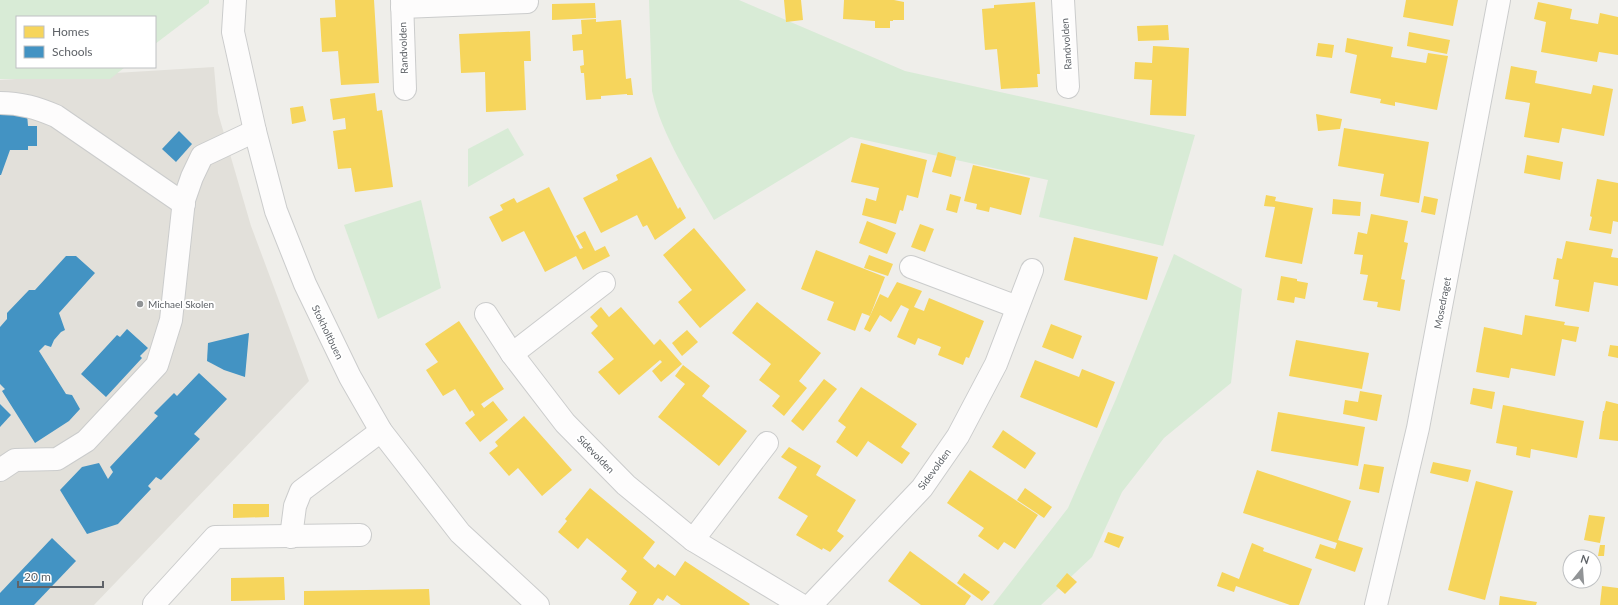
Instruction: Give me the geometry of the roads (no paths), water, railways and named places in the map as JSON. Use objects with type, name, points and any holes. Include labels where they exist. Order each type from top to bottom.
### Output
[{"type":"street","name":"Stokholtbuen","points":[[235,0],[234,32],[255,131],[276,211],[305,284],[350,377],[381,432],[460,532],[538,605]]},
{"type":"street","name":"Randvolden","points":[[1063,0],[1068,87]]},
{"type":"street","name":"Mosedraget","points":[[1376,605],[1418,428],[1499,0]]},
{"type":"street","name":"Randvolden","points":[[405,89],[402,3],[527,2]]},
{"type":"street","points":[[0,103],[16,103],[37,108],[56,116],[184,204]]},
{"type":"street","points":[[0,470],[15,460],[57,459],[86,441],[157,365],[171,320],[184,204],[192,177],[202,156],[255,131]]},
{"type":"street","points":[[911,267],[1017,307]]},
{"type":"street","name":"Sidevolden","points":[[811,605],[922,488],[958,436],[996,364],[1032,270]]},
{"type":"street","points":[[512,354],[604,283]]},
{"type":"street","name":"Sidevolden","points":[[486,314],[512,354],[571,428],[626,484],[693,540],[801,605]]},
{"type":"street","points":[[291,537],[295,506],[301,491],[381,432]]},
{"type":"street","points":[[693,540],[767,444]]},
{"type":"street","points":[[154,604],[215,537],[360,535]]},
{"type":"place","name":"Michael Skolen","points":[[140,304]]}]
